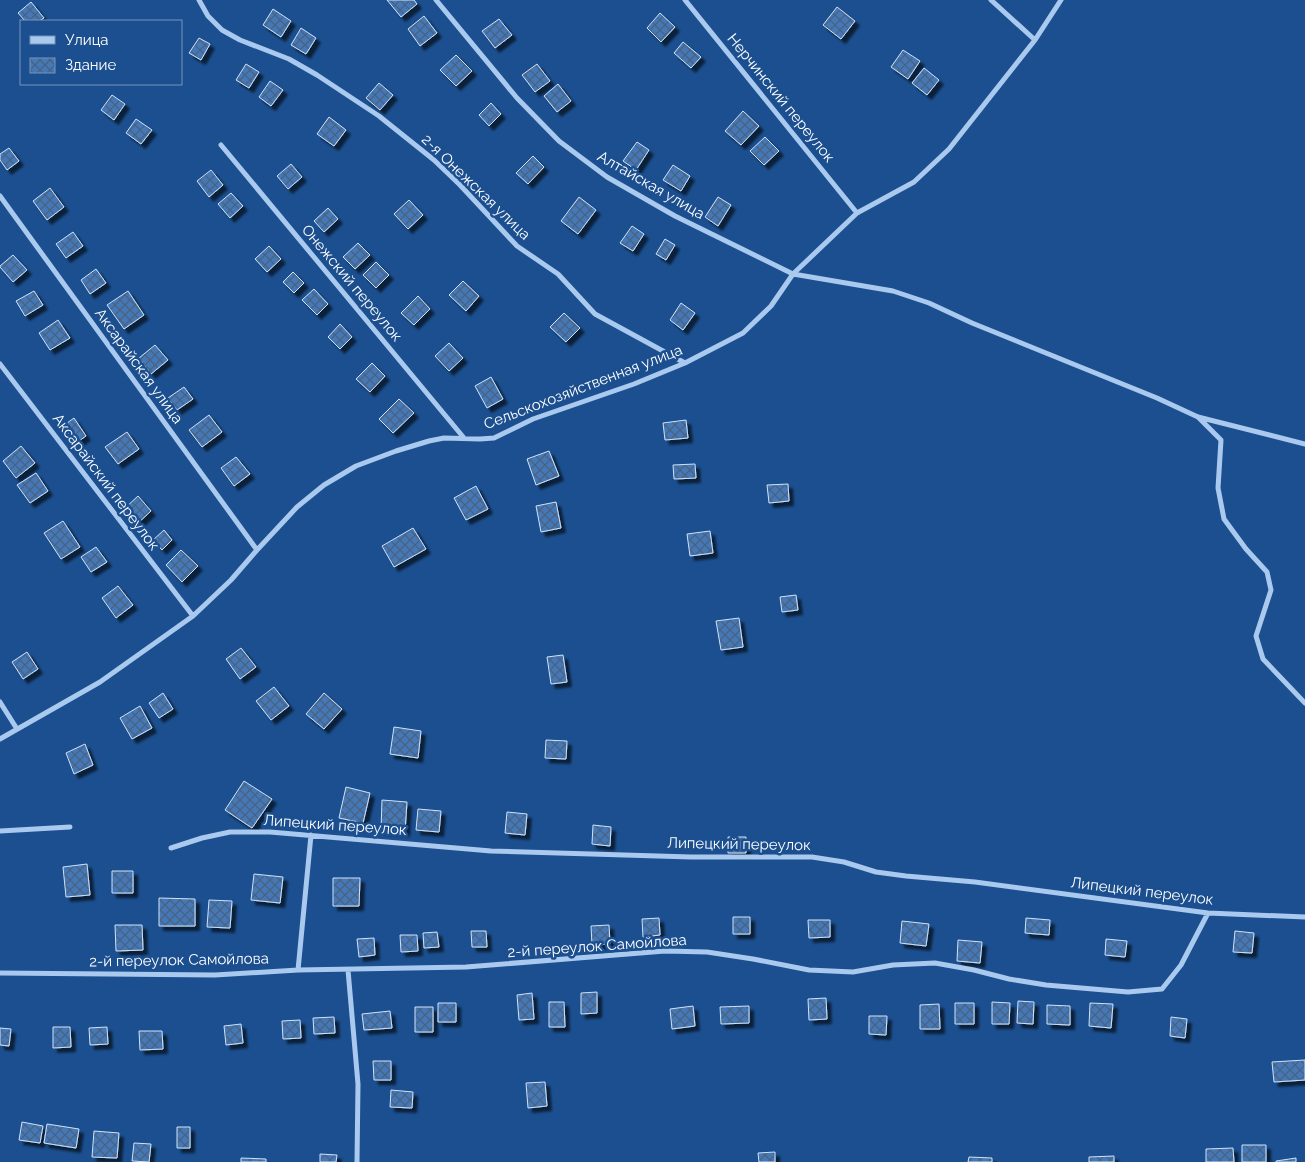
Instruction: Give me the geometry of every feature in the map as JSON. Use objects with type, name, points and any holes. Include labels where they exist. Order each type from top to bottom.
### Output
[{"type":"street","name":"2-я Онежская улица","points":[[199,0],[208,16],[222,30],[240,40],[288,59],[318,75],[378,116],[434,160],[517,246],[558,274],[595,314],[684,363]]},
{"type":"street","name":"Алтайская улица","points":[[436,0],[517,98],[559,141],[607,177],[675,216],[793,274],[893,291],[929,303],[972,323],[1157,398],[1198,417]]},
{"type":"street","name":"Нерчинский переулок","points":[[685,0],[857,212]]},
{"type":"street","points":[[991,0],[1035,40]]},
{"type":"street","name":"Сельскохозяйственная улица","points":[[0,738],[100,682],[193,616],[231,580],[257,550],[304,502],[324,485],[356,466],[429,441],[444,438],[494,438],[533,419],[634,384],[684,363],[744,333],[771,306],[793,274],[857,212],[914,182],[949,149],[1035,40],[1061,0]]},
{"type":"street","name":"Онежский переулок","points":[[221,145],[464,438]]},
{"type":"street","name":"Аксарайская улица","points":[[0,196],[257,550]]},
{"type":"street","name":"Аксарайский переулок","points":[[0,364],[193,616]]},
{"type":"street","points":[[1198,417],[1305,444]]},
{"type":"street","points":[[1198,417],[1220,440],[1218,488],[1224,519],[1246,549],[1267,572],[1271,590],[1256,636],[1263,659],[1305,703]]},
{"type":"street","points":[[0,702],[17,729]]},
{"type":"street","points":[[0,831],[70,827]]},
{"type":"street","name":"Липецкий переулок","points":[[171,848],[202,838],[230,832],[270,832],[492,851],[692,857],[812,857],[844,862],[876,872],[975,882],[1208,913],[1305,917]]},
{"type":"street","points":[[298,970],[311,835]]},
{"type":"street","name":"2-й переулок Самойлова","points":[[0,973],[215,975],[298,970],[466,967],[665,951],[707,952],[809,970],[844,972],[893,965],[935,963],[974,970],[1008,979],[1046,985],[1128,992],[1162,989],[1181,965],[1208,913]]},
{"type":"street","points":[[348,970],[358,1084],[357,1162]]},
{"type":"building","points":[[387,0],[414,0],[417,4],[401,17]]},
{"type":"building","points":[[31,2],[44,18],[41,20],[24,20],[18,13]]},
{"type":"building","points":[[837,7],[855,21],[841,39],[823,25]]},
{"type":"building","points":[[273,9],[291,21],[281,37],[263,25]]},
{"type":"building","points":[[660,13],[675,27],[661,42],[647,28]]},
{"type":"building","points":[[424,16],[437,33],[420,46],[408,29]]},
{"type":"building","points":[[499,19],[512,35],[495,48],[482,31]]},
{"type":"building","points":[[301,28],[316,38],[306,54],[291,45]]},
{"type":"building","points":[[199,38],[210,44],[201,60],[189,53]]},
{"type":"building","points":[[683,42],[701,57],[691,68],[674,53]]},
{"type":"building","points":[[903,50],[920,61],[908,79],[891,67]]},
{"type":"building","points":[[456,55],[472,71],[456,86],[440,70]]},
{"type":"building","points":[[246,64],[259,72],[249,88],[236,80]]},
{"type":"building","points":[[537,64],[550,81],[535,92],[522,75]]},
{"type":"building","points":[[924,68],[939,80],[927,95],[912,83]]},
{"type":"building","points":[[270,81],[283,90],[271,106],[259,97]]},
{"type":"building","points":[[379,83],[393,95],[380,110],[366,98]]},
{"type":"building","points":[[558,84],[571,101],[557,112],[544,96]]},
{"type":"building","points":[[112,95],[125,104],[114,120],[101,110]]},
{"type":"building","points":[[491,103],[501,114],[489,126],[479,115]]},
{"type":"building","points":[[743,111],[759,126],[741,145],[725,131]]},
{"type":"building","points":[[329,117],[346,130],[334,146],[317,134]]},
{"type":"building","points":[[136,119],[152,130],[141,144],[126,133]]},
{"type":"building","points":[[765,137],[779,151],[764,165],[750,151]]},
{"type":"building","points":[[637,142],[649,150],[636,170],[623,161]]},
{"type":"building","points":[[9,148],[19,161],[7,170],[0,160],[0,154]]},
{"type":"building","points":[[533,156],[544,167],[528,184],[516,173]]},
{"type":"building","points":[[291,164],[302,177],[288,189],[277,176]]},
{"type":"building","points":[[673,165],[690,176],[681,191],[663,180]]},
{"type":"building","points":[[211,170],[223,185],[209,197],[197,181]]},
{"type":"building","points":[[50,188],[64,207],[47,220],[33,201]]},
{"type":"building","points":[[231,193],[243,206],[230,218],[218,204]]},
{"type":"building","points":[[579,197],[596,210],[578,234],[561,221]]},
{"type":"building","points":[[718,197],[731,205],[718,226],[705,217]]},
{"type":"building","points":[[409,200],[423,215],[408,229],[394,214]]},
{"type":"building","points":[[328,208],[338,219],[324,232],[314,221]]},
{"type":"building","points":[[632,226],[644,234],[633,251],[620,243]]},
{"type":"building","points":[[73,232],[83,246],[66,258],[56,244]]},
{"type":"building","points":[[665,239],[675,245],[666,260],[656,254]]},
{"type":"building","points":[[358,243],[370,255],[355,269],[343,257]]},
{"type":"building","points":[[269,246],[281,259],[267,272],[255,259]]},
{"type":"building","points":[[13,255],[27,270],[13,282],[0,266]]},
{"type":"building","points":[[376,262],[389,275],[376,288],[363,275]]},
{"type":"building","points":[[96,269],[106,283],[90,294],[81,280]]},
{"type":"building","points":[[293,272],[304,283],[294,293],[283,282]]},
{"type":"building","points":[[463,281],[479,296],[466,311],[449,295]]},
{"type":"building","points":[[314,289],[328,304],[317,315],[302,300]]},
{"type":"building","points":[[34,291],[43,305],[25,316],[16,301]]},
{"type":"building","points":[[128,291],[144,315],[124,329],[107,305]]},
{"type":"building","points":[[418,296],[430,309],[414,325],[401,313]]},
{"type":"building","points":[[681,303],[695,313],[683,330],[670,320]]},
{"type":"building","points":[[564,313],[580,328],[566,342],[550,327]]},
{"type":"building","points":[[58,320],[70,338],[50,350],[39,333]]},
{"type":"building","points":[[340,324],[352,337],[340,349],[328,337]]},
{"type":"building","points":[[449,343],[463,358],[449,371],[435,356]]},
{"type":"building","points":[[155,345],[168,360],[151,374],[139,358]]},
{"type":"building","points":[[372,363],[385,376],[370,392],[356,379]]},
{"type":"building","points":[[491,377],[503,399],[487,408],[475,386]]},
{"type":"building","points":[[184,387],[193,399],[177,410],[168,398]]},
{"type":"building","points":[[399,399],[414,413],[393,433],[379,419]]},
{"type":"building","points":[[209,415],[222,432],[202,447],[189,430]]},
{"type":"building","points":[[74,418],[86,436],[76,443],[63,426]]},
{"type":"building","points":[[686,420],[688,438],[665,440],[663,423]]},
{"type":"building","points":[[127,432],[139,449],[118,464],[105,447]]},
{"type":"building","points":[[21,446],[35,463],[16,478],[3,461]]},
{"type":"building","points":[[549,451],[559,476],[536,485],[527,459]]},
{"type":"building","points":[[236,457],[250,474],[234,486],[221,468]]},
{"type":"building","points":[[695,464],[696,478],[674,479],[673,465]]},
{"type":"building","points":[[36,473],[48,491],[30,503],[17,485]]},
{"type":"building","points":[[788,484],[789,501],[769,503],[767,485]]},
{"type":"building","points":[[476,486],[488,509],[466,520],[454,498]]},
{"type":"building","points":[[138,496],[151,511],[137,524],[124,509]]},
{"type":"building","points":[[556,502],[561,528],[541,532],[536,506]]},
{"type":"building","points":[[63,521],[80,547],[61,559],[44,533]]},
{"type":"building","points":[[413,528],[426,549],[394,567],[382,546]]},
{"type":"building","points":[[164,530],[172,540],[162,550],[153,540]]},
{"type":"building","points":[[710,531],[713,553],[690,556],[687,534]]},
{"type":"building","points":[[96,547],[107,562],[91,572],[81,557]]},
{"type":"building","points":[[181,550],[198,566],[182,582],[166,565]]},
{"type":"building","points":[[118,586],[133,605],[116,618],[102,598]]},
{"type":"building","points":[[796,595],[798,610],[782,612],[780,597]]},
{"type":"building","points":[[739,618],[743,647],[721,650],[716,621]]},
{"type":"building","points":[[241,648],[256,667],[240,679],[226,659]]},
{"type":"building","points":[[27,652],[38,669],[23,679],[12,662]]},
{"type":"building","points":[[563,655],[567,682],[551,684],[547,657]]},
{"type":"building","points":[[274,687],[289,706],[271,720],[256,701]]},
{"type":"building","points":[[163,693],[173,709],[159,718],[149,703]]},
{"type":"building","points":[[324,693],[342,709],[324,729],[306,714]]},
{"type":"building","points":[[140,706],[152,728],[132,739],[120,718]]},
{"type":"building","points":[[394,727],[421,731],[418,758],[390,754]]},
{"type":"building","points":[[546,740],[567,741],[566,759],[545,758]]},
{"type":"building","points":[[85,744],[93,765],[74,774],[66,753]]},
{"type":"building","points":[[244,781],[272,799],[252,828],[225,810]]},
{"type":"building","points":[[346,787],[370,793],[363,823],[339,818]]},
{"type":"building","points":[[382,800],[407,802],[405,832],[381,830]]},
{"type":"building","points":[[418,809],[441,811],[439,832],[416,830]]},
{"type":"building","points":[[507,812],[527,814],[525,835],[505,833]]},
{"type":"building","points":[[593,825],[611,827],[610,846],[592,844]]},
{"type":"building","points":[[728,837],[746,837],[746,853],[728,853]]},
{"type":"building","points":[[87,864],[90,895],[66,897],[63,867]]},
{"type":"building","points":[[112,871],[133,871],[133,893],[112,893]]},
{"type":"building","points":[[254,874],[283,877],[280,903],[251,900]]},
{"type":"building","points":[[333,878],[360,878],[359,906],[333,906]]},
{"type":"building","points":[[159,898],[195,899],[195,926],[159,926]]},
{"type":"building","points":[[209,900],[232,901],[230,928],[207,927]]},
{"type":"building","points":[[733,917],[750,917],[750,934],[733,934]]},
{"type":"building","points":[[659,918],[660,935],[643,937],[642,919]]},
{"type":"building","points":[[1026,918],[1050,920],[1049,935],[1025,933]]},
{"type":"building","points":[[808,920],[830,920],[830,937],[809,938]]},
{"type":"building","points":[[902,921],[929,924],[926,946],[900,943]]},
{"type":"building","points":[[115,925],[142,925],[143,950],[116,951]]},
{"type":"building","points":[[609,925],[610,944],[592,945],[591,926]]},
{"type":"building","points":[[471,931],[486,931],[487,947],[472,947]]},
{"type":"building","points":[[1235,931],[1254,933],[1252,953],[1233,952]]},
{"type":"building","points":[[437,932],[439,947],[424,948],[423,933]]},
{"type":"building","points":[[400,935],[417,935],[418,951],[401,952]]},
{"type":"building","points":[[374,938],[375,955],[359,957],[357,939]]},
{"type":"building","points":[[1106,939],[1127,941],[1125,957],[1105,955]]},
{"type":"building","points":[[958,940],[982,942],[980,963],[957,961]]},
{"type":"building","points":[[597,992],[597,1013],[581,1014],[581,993]]},
{"type":"building","points":[[532,993],[534,1019],[519,1020],[517,995]]},
{"type":"building","points":[[826,998],[827,1019],[809,1020],[808,999]]},
{"type":"building","points":[[1018,1001],[1034,1002],[1033,1024],[1017,1023]]},
{"type":"building","points":[[549,1002],[564,1002],[565,1027],[549,1027]]},
{"type":"building","points":[[992,1002],[1010,1003],[1009,1024],[992,1024]]},
{"type":"building","points":[[438,1003],[456,1003],[456,1022],[438,1022]]},
{"type":"building","points":[[955,1003],[974,1003],[974,1024],[955,1024]]},
{"type":"building","points":[[1090,1003],[1113,1004],[1111,1028],[1089,1026]]},
{"type":"building","points":[[939,1004],[940,1029],[920,1029],[920,1005]]},
{"type":"building","points":[[1047,1005],[1070,1006],[1070,1025],[1047,1024]]},
{"type":"building","points":[[693,1006],[695,1026],[672,1029],[670,1009]]},
{"type":"building","points":[[749,1006],[749,1023],[721,1024],[720,1007]]},
{"type":"building","points":[[415,1007],[433,1007],[433,1032],[415,1032]]},
{"type":"building","points":[[390,1011],[392,1028],[364,1030],[362,1014]]},
{"type":"building","points":[[869,1016],[887,1016],[886,1035],[869,1034]]},
{"type":"building","points":[[334,1017],[335,1033],[314,1034],[313,1018]]},
{"type":"building","points":[[1171,1017],[1187,1019],[1185,1038],[1170,1036]]},
{"type":"building","points":[[300,1020],[301,1038],[283,1039],[282,1021]]},
{"type":"building","points":[[241,1024],[243,1043],[226,1045],[224,1026]]},
{"type":"building","points":[[53,1027],[70,1027],[71,1047],[53,1048]]},
{"type":"building","points":[[107,1027],[108,1044],[90,1045],[89,1028]]},
{"type":"building","points":[[0,1028],[11,1029],[9,1046],[0,1045]]},
{"type":"building","points":[[139,1031],[162,1031],[163,1049],[140,1050]]},
{"type":"building","points":[[1305,1060],[1305,1080],[1274,1082],[1272,1062]]},
{"type":"building","points":[[373,1061],[391,1061],[391,1080],[374,1080]]},
{"type":"building","points":[[545,1082],[547,1106],[528,1108],[526,1083]]},
{"type":"building","points":[[391,1090],[413,1092],[412,1108],[390,1107]]},
{"type":"building","points":[[22,1122],[43,1126],[40,1143],[19,1140]]},
{"type":"building","points":[[47,1124],[79,1129],[76,1148],[44,1143]]},
{"type":"building","points":[[177,1127],[190,1127],[190,1148],[177,1148]]},
{"type":"building","points":[[94,1131],[119,1133],[117,1158],[92,1157]]},
{"type":"building","points":[[134,1143],[151,1144],[149,1162],[132,1161]]},
{"type":"building","points":[[1242,1145],[1266,1145],[1266,1162],[1242,1162]]},
{"type":"building","points":[[1233,1148],[1234,1162],[1206,1162],[1206,1149]]},
{"type":"building","points":[[775,1152],[775,1162],[759,1162],[758,1153]]},
{"type":"building","points":[[320,1154],[337,1155],[336,1162],[320,1162]]},
{"type":"building","points":[[1114,1156],[1114,1162],[1089,1162],[1089,1157]]},
{"type":"building","points":[[969,1157],[992,1158],[992,1162],[968,1162]]},
{"type":"building","points":[[241,1158],[266,1159],[266,1162],[241,1162]]},
{"type":"building","points":[[1296,1158],[1296,1162],[1276,1162],[1276,1161]]}]
